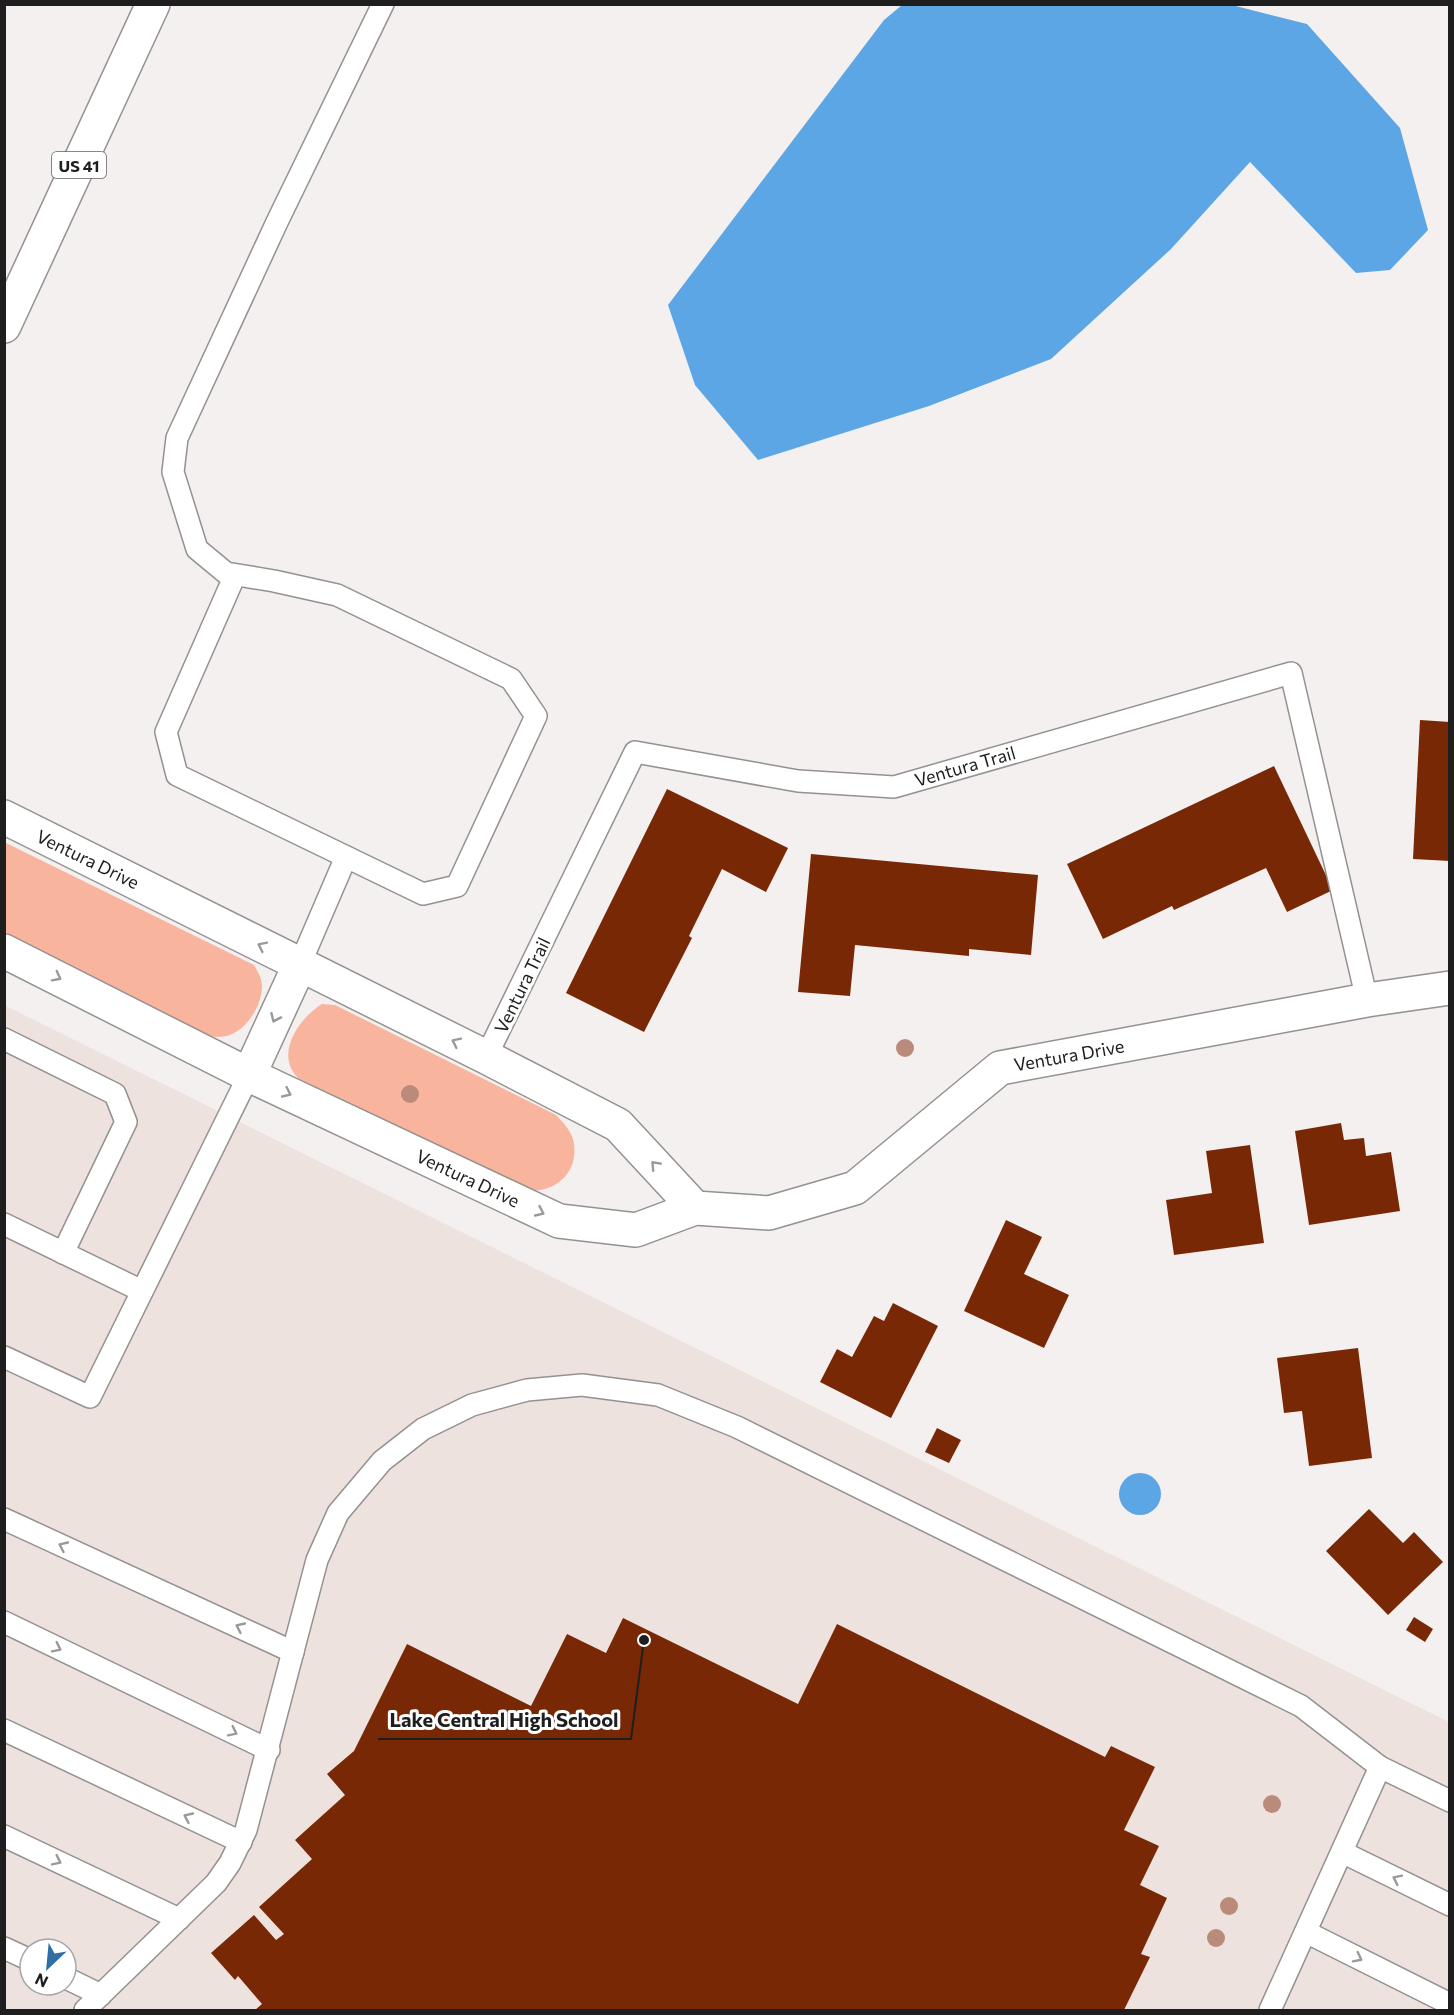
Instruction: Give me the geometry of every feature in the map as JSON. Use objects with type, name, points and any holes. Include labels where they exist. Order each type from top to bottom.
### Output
[{"type":"main road","name":"US 41","points":[[4,326],[153,4]]},
{"type":"main road","name":"Ventura Drive","points":[[4,817],[618,1125],[695,1208]]},
{"type":"main road","name":"Ventura Drive","points":[[4,951],[249,1075],[559,1221],[636,1230],[695,1208],[769,1213],[855,1188],[1000,1068],[1367,1000],[1449,993]]},
{"type":"main road","points":[[249,1075],[300,964]]},
{"type":"lane","points":[[236,575],[166,732],[177,775],[423,894],[457,885],[536,716],[511,679],[337,595],[226,573],[198,549],[173,472],[177,438],[383,4]]},
{"type":"lane","name":"Ventura Trail","points":[[486,1057],[635,752],[798,782],[894,786],[1291,673],[1367,1000]]},
{"type":"lane","points":[[300,964],[346,857]]},
{"type":"lane","points":[[4,1039],[115,1094],[126,1122],[63,1252]]},
{"type":"lane","points":[[4,1357],[90,1398],[249,1075]]},
{"type":"lane","points":[[4,1224],[142,1291]]},
{"type":"lane","points":[[85,2010],[216,1883],[241,1842],[269,1750],[317,1560],[338,1513],[382,1461],[423,1429],[472,1405],[526,1390],[582,1385],[658,1395],[737,1427],[1301,1706],[1380,1767],[1449,1802]]},
{"type":"lane","points":[[4,1519],[293,1652]]},
{"type":"lane","points":[[4,1622],[269,1750]]},
{"type":"lane","points":[[4,1730],[241,1842]]},
{"type":"lane","points":[[1273,2010],[1380,1767]]},
{"type":"lane","points":[[4,1836],[178,1919]]},
{"type":"lane","points":[[1342,1852],[1449,1905]]},
{"type":"lane","points":[[1306,1932],[1449,2004]]},
{"type":"lane","points":[[4,1948],[18,1954]]},
{"type":"lane","points":[[78,1984],[101,1995]]},
{"type":"shaded area","points":[[4,842],[254,965],[261,978],[262,987],[261,997],[253,1015],[246,1024],[230,1035],[211,1036],[5,932]]},
{"type":"shaded area","points":[[322,1004],[335,1005],[556,1115],[566,1126],[573,1139],[573,1162],[569,1171],[555,1185],[535,1191],[523,1190],[298,1078],[291,1069],[288,1058],[292,1037],[305,1018]]},
{"type":"shaded area","points":[[4,1005],[1449,1722],[1449,2010],[5,2010]]},
{"type":"water","points":[[1228,4],[1307,24],[1400,128],[1428,230],[1390,270],[1356,273],[1250,162],[1171,249],[1051,359],[929,406],[758,460],[695,385],[668,305],[884,20],[902,5]]},
{"type":"water","points":[[1140,1473],[1155,1479],[1161,1494],[1155,1509],[1140,1515],[1125,1509],[1119,1494],[1125,1479]]},
{"type":"building","points":[[1420,720],[1450,722],[1450,861],[1413,859]]},
{"type":"building","points":[[1274,766],[1333,890],[1287,912],[1266,868],[1174,910],[1172,906],[1103,939],[1067,864]]},
{"type":"building","points":[[667,789],[788,848],[766,892],[722,869],[689,936],[692,938],[644,1032],[566,993]]},
{"type":"building","points":[[811,854],[1038,875],[1031,955],[969,949],[969,956],[855,945],[850,996],[798,992]]},
{"type":"building","points":[[1341,1123],[1344,1140],[1364,1138],[1366,1156],[1391,1152],[1400,1211],[1309,1225],[1295,1131]]},
{"type":"building","points":[[1250,1145],[1264,1243],[1174,1255],[1166,1200],[1212,1193],[1206,1151]]},
{"type":"building","points":[[1006,1220],[1042,1237],[1024,1274],[1069,1295],[1044,1348],[964,1311]]},
{"type":"building","points":[[893,1303],[938,1326],[891,1418],[820,1382],[837,1349],[852,1357],[874,1316],[884,1321]]},
{"type":"building","points":[[1358,1348],[1372,1458],[1309,1466],[1302,1411],[1284,1413],[1277,1358]]},
{"type":"building","points":[[937,1428],[961,1440],[949,1463],[925,1452]]},
{"type":"building","points":[[1369,1509],[1403,1543],[1414,1532],[1443,1562],[1388,1615],[1326,1551]]},
{"type":"building","points":[[1414,1617],[1433,1629],[1425,1642],[1406,1630]]},
{"type":"building","points":[[623,1618],[798,1704],[837,1624],[1105,1757],[1111,1746],[1155,1767],[1124,1830],[1159,1846],[1140,1885],[1167,1898],[1141,1954],[1150,1957],[1124,2010],[255,2010],[262,2004],[238,1976],[235,1980],[211,1953],[254,1915],[276,1940],[284,1934],[259,1907],[312,1859],[295,1840],[345,1795],[327,1774],[354,1751],[407,1644],[531,1706],[567,1634],[606,1653]]},
{"type":"place","name":"Lake Central High School","points":[[644,1640]]}]
